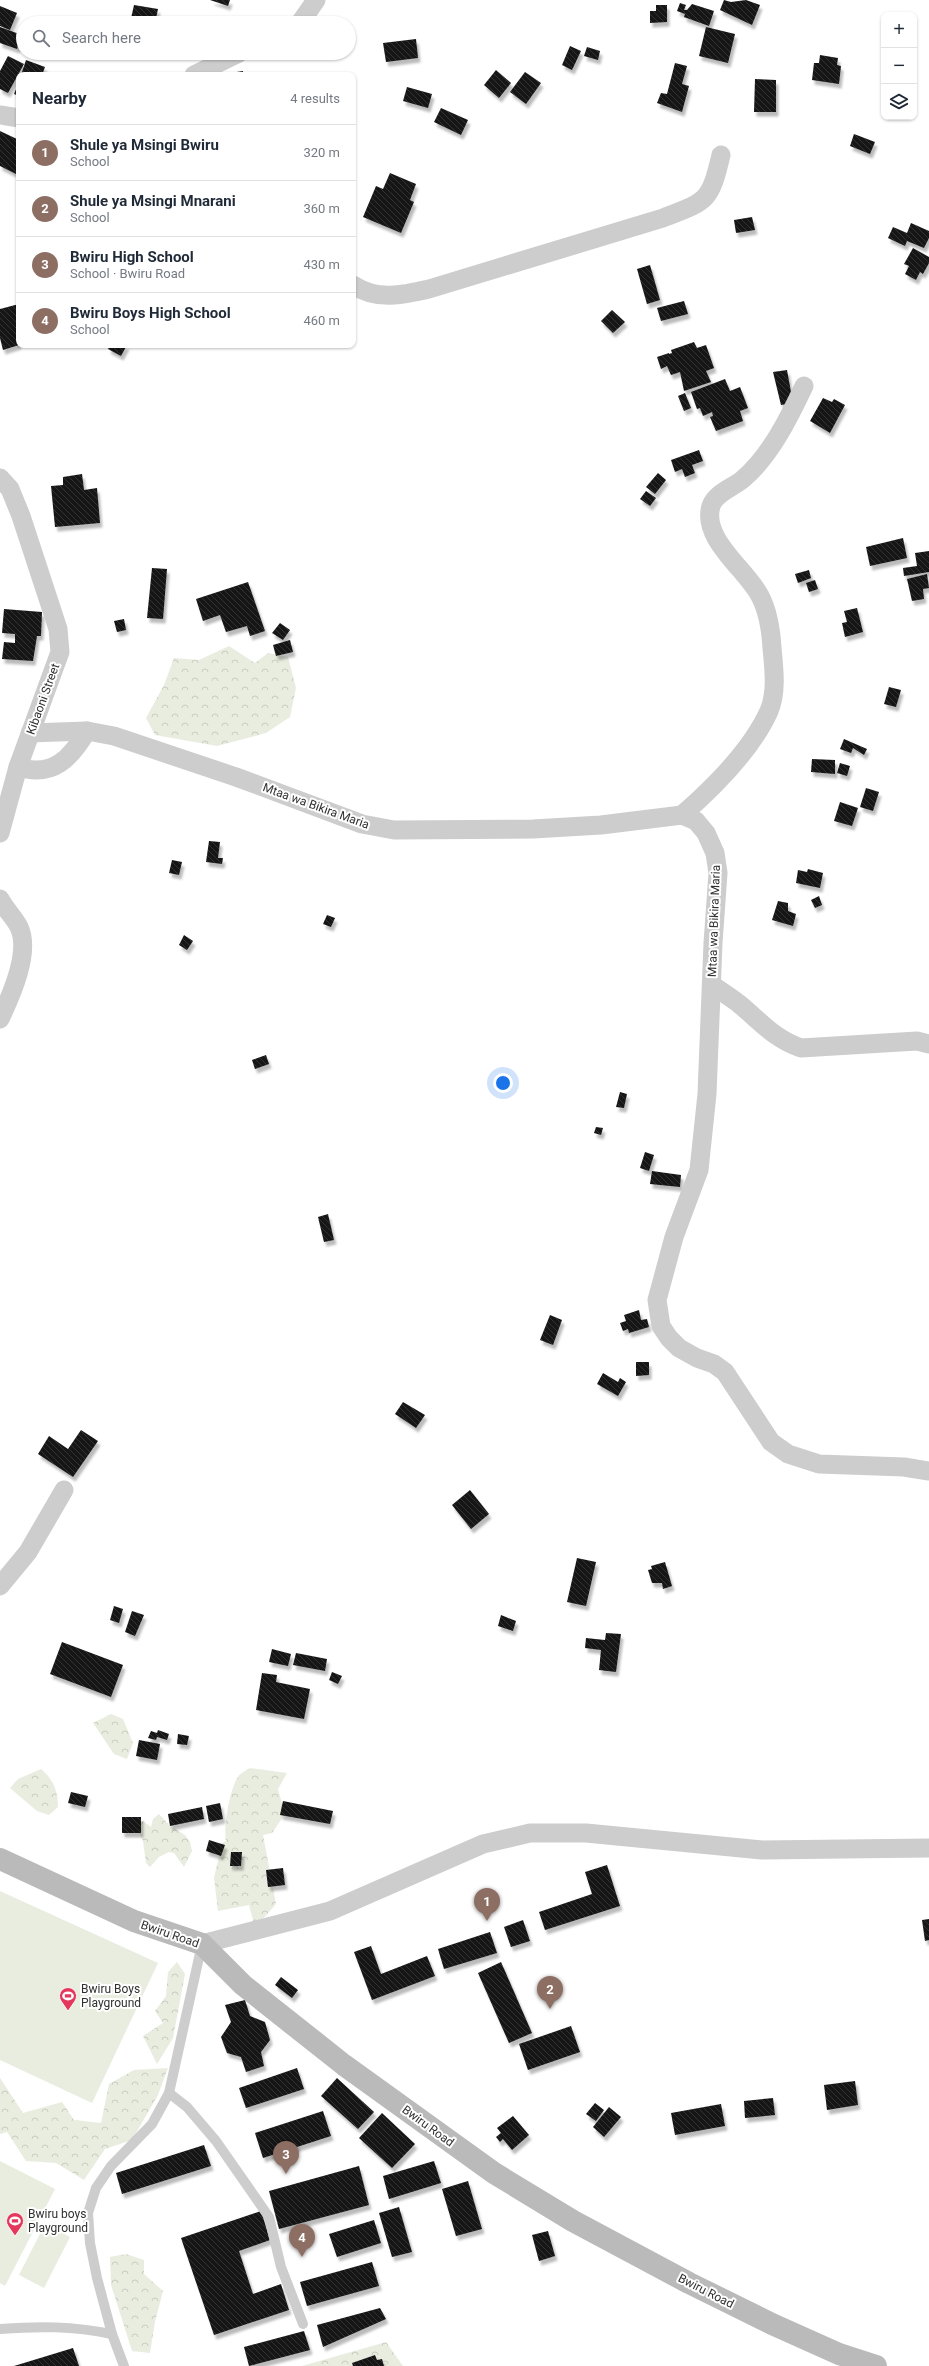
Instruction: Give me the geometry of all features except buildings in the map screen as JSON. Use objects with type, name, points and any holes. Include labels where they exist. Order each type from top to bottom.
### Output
[{"type":"street","points":[[305,16],[316,0]]},
{"type":"street","points":[[200,72],[224,60]]},
{"type":"street","points":[[0,115],[16,118]]},
{"type":"street","points":[[356,287],[365,293],[397,296],[417,292],[663,218],[698,205],[708,197],[714,186],[721,155]]},
{"type":"street","points":[[682,815],[706,794],[751,740],[769,711],[774,692],[774,669],[767,617],[760,595],[724,551],[713,530],[710,516],[711,505],[721,493],[751,472],[794,409],[804,386]]},
{"type":"street","name":"Kibaoni Street","points":[[0,478],[10,489],[21,516],[58,629],[60,652],[18,767],[0,833]]},
{"type":"street","points":[[18,767],[28,770],[40,770],[60,763],[70,756],[87,731]]},
{"type":"street","name":"Mtaa wa Bikira Maria","points":[[30,733],[87,731],[114,736],[236,777],[362,824],[394,830],[533,829],[601,825],[682,815],[696,821],[706,833],[715,853],[718,873],[712,943],[712,985],[707,1094],[699,1170],[665,1266],[657,1300],[661,1326],[679,1348],[697,1358],[714,1364],[725,1372],[767,1437],[788,1454],[819,1464],[904,1467],[929,1471]]},
{"type":"street","points":[[0,899],[20,928],[22,946],[21,963],[10,998],[0,1019]]},
{"type":"street","points":[[712,985],[738,1003],[772,1034],[787,1044],[801,1048],[869,1046],[917,1041],[929,1044]]},
{"type":"street","points":[[0,1586],[28,1552],[64,1490]]},
{"type":"street","points":[[202,1944],[330,1910],[483,1844],[530,1833],[586,1833],[762,1850],[929,1848]]},
{"type":"street","name":"Bwiru Road","points":[[0,1859],[134,1921],[202,1944],[243,1985],[344,2065],[494,2173],[573,2221],[696,2287],[839,2354],[876,2366]]},
{"type":"lane","points":[[124,2366],[112,2334],[97,2278],[90,2243],[88,2213],[96,2188],[111,2166],[152,2124],[169,2093],[202,1944]]},
{"type":"lane","points":[[169,2093],[187,2107],[216,2141],[269,2217],[281,2267],[303,2324]]},
{"type":"lane","points":[[0,2329],[58,2326],[79,2327],[112,2334]]},
{"type":"green space","points":[[229,646],[255,663],[268,653],[288,657],[296,688],[290,717],[266,733],[217,746],[155,735],[146,718],[164,685],[174,658],[199,660]]},
{"type":"green space","points":[[111,1714],[123,1719],[133,1743],[127,1759],[114,1754],[93,1723]]},
{"type":"green space","points":[[250,1768],[287,1773],[278,1789],[285,1814],[272,1833],[263,1835],[276,1904],[255,1928],[249,1905],[218,1911],[214,1878],[222,1843],[226,1841],[226,1818],[232,1790],[239,1776]]},
{"type":"green space","points":[[41,1769],[52,1781],[57,1796],[58,1807],[49,1815],[37,1811],[10,1788],[18,1779]]},
{"type":"green space","points":[[159,1814],[169,1825],[185,1835],[190,1842],[192,1851],[184,1867],[174,1853],[169,1852],[159,1857],[150,1867],[146,1863],[143,1841],[135,1824],[143,1821],[151,1827],[153,1819]]},
{"type":"green space","name":"Bwiru Boys Playground","points":[[0,1891],[158,1963],[92,2103],[0,2060]]},
{"type":"green space","points":[[177,1962],[185,1974],[173,2038],[157,2064],[143,2036],[163,2023],[155,2011],[166,1996],[168,1972]]},
{"type":"green space","points":[[168,2068],[158,2095],[132,2140],[105,2149],[84,2180],[56,2163],[26,2161],[7,2132],[0,2134],[0,2078],[23,2113],[62,2102],[74,2120],[101,2123],[109,2084],[134,2070]]},
{"type":"green space","name":"Bwiru boys Playground","points":[[0,2161],[55,2189],[5,2286],[0,2283]]},
{"type":"green space","points":[[45,2224],[70,2237],[44,2288],[19,2275]]},
{"type":"green space","points":[[126,2254],[144,2260],[144,2274],[163,2291],[155,2322],[150,2353],[132,2351],[111,2285],[110,2257]]},
{"type":"green space","points":[[386,2342],[403,2366],[302,2366]]},
{"type":"place","name":"Shule ya Msingi Bwiru","points":[[487,1921]]},
{"type":"place","name":"Shule ya Msingi Mnarani","points":[[550,2009]]},
{"type":"place","name":"Bwiru Boys Playground","points":[[68,2011]]},
{"type":"place","name":"Bwiru High School","points":[[286,2174]]},
{"type":"place","name":"Bwiru boys Playground","points":[[15,2236]]},
{"type":"place","name":"Bwiru Boys High School","points":[[302,2257]]}]
